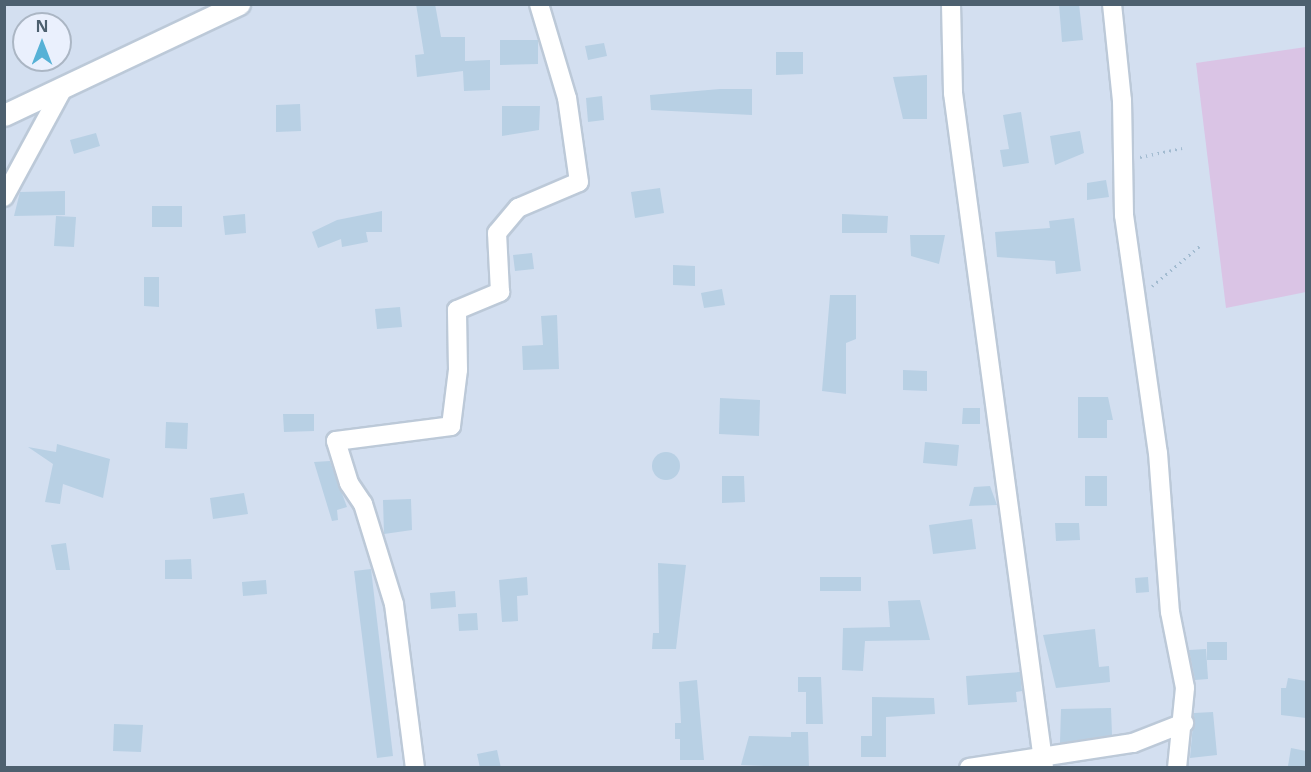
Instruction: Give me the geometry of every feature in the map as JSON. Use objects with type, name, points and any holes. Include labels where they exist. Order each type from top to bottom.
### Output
[{"type":"street","points":[[4,115],[62,90],[239,4]]},
{"type":"street","points":[[415,768],[394,604],[363,504],[349,483],[336,441],[451,426],[458,370],[457,310],[500,292],[497,233],[518,208],[579,182],[567,98],[539,4]]},
{"type":"street","points":[[951,4],[954,93],[1043,764]]},
{"type":"street","points":[[1112,4],[1122,100],[1121,162],[1134,301],[1158,453],[1170,612],[1185,688],[1184,723],[1177,768]]},
{"type":"street","points":[[4,197],[62,90]]},
{"type":"street","points":[[969,768],[1028,755],[1043,764],[1142,740],[1184,723]]},
{"type":"path","points":[[1121,162],[1182,148]]},
{"type":"path","points":[[1134,301],[1201,245]]},
{"type":"shaded area","points":[[5,5],[1306,5],[1306,767],[5,767]]},
{"type":"shaded area","points":[[1306,47],[1306,292],[1226,308],[1196,63]]},
{"type":"building","points":[[416,4],[435,4],[441,37],[465,37],[465,61],[490,60],[490,90],[464,91],[463,71],[417,77],[415,55],[424,54]]},
{"type":"building","points":[[1059,4],[1079,4],[1083,40],[1062,42]]},
{"type":"building","points":[[500,40],[538,40],[538,64],[500,65]]},
{"type":"building","points":[[604,43],[607,56],[588,60],[585,46]]},
{"type":"building","points":[[776,52],[803,52],[803,74],[776,75]]},
{"type":"building","points":[[927,75],[927,119],[903,119],[893,77]]},
{"type":"building","points":[[720,89],[752,89],[752,115],[651,110],[650,95]]},
{"type":"building","points":[[602,96],[604,120],[588,122],[586,98]]},
{"type":"building","points":[[300,104],[301,131],[276,132],[276,105]]},
{"type":"building","points":[[502,106],[540,106],[539,130],[502,136]]},
{"type":"building","points":[[1021,112],[1029,163],[1003,167],[1000,150],[1009,149],[1003,115]]},
{"type":"building","points":[[1080,131],[1084,153],[1055,165],[1050,136]]},
{"type":"building","points":[[96,133],[100,146],[74,154],[70,140]]},
{"type":"building","points":[[1106,180],[1109,197],[1087,200],[1087,183]]},
{"type":"building","points":[[660,188],[664,213],[635,218],[631,192]]},
{"type":"building","points":[[65,191],[65,215],[14,216],[20,192]]},
{"type":"building","points":[[152,206],[182,206],[182,227],[152,227]]},
{"type":"building","points":[[382,211],[382,232],[366,232],[368,242],[342,247],[341,239],[318,248],[312,232],[337,220]]},
{"type":"building","points":[[245,214],[246,233],[225,235],[223,216]]},
{"type":"building","points":[[842,214],[888,216],[887,233],[842,233]]},
{"type":"building","points":[[56,216],[76,217],[74,247],[54,246]]},
{"type":"building","points":[[1074,218],[1081,271],[1056,274],[1055,261],[997,257],[995,232],[1050,228],[1049,221]]},
{"type":"building","points":[[910,235],[945,235],[939,264],[911,256]]},
{"type":"building","points":[[532,253],[534,269],[515,271],[513,255]]},
{"type":"building","points":[[673,265],[695,266],[695,286],[673,285]]},
{"type":"building","points":[[144,277],[159,277],[159,307],[144,306]]},
{"type":"building","points":[[722,289],[725,305],[704,308],[701,293]]},
{"type":"building","points":[[830,295],[856,295],[856,339],[846,343],[846,394],[822,391]]},
{"type":"building","points":[[400,307],[402,327],[377,329],[375,309]]},
{"type":"building","points":[[557,315],[559,369],[523,370],[522,346],[543,345],[541,316]]},
{"type":"building","points":[[903,370],[927,371],[927,391],[903,390]]},
{"type":"building","points":[[1078,397],[1108,397],[1113,420],[1107,420],[1107,438],[1078,438]]},
{"type":"building","points":[[720,398],[760,400],[759,436],[719,434]]},
{"type":"building","points":[[963,408],[980,408],[980,424],[962,424]]},
{"type":"building","points":[[283,414],[314,414],[314,431],[284,432]]},
{"type":"building","points":[[166,422],[188,423],[187,449],[165,448]]},
{"type":"building","points":[[925,442],[959,445],[957,466],[923,463]]},
{"type":"building","points":[[57,444],[110,459],[103,498],[63,484],[60,504],[45,502],[53,464],[28,447],[56,452]]},
{"type":"building","points":[[666,452],[676,456],[680,466],[676,476],[666,480],[656,476],[652,466],[656,456]]},
{"type":"building","points":[[330,461],[347,507],[337,510],[338,520],[332,521],[314,462]]},
{"type":"building","points":[[722,476],[744,476],[745,502],[722,503]]},
{"type":"building","points":[[1085,476],[1107,476],[1107,506],[1085,506]]},
{"type":"building","points":[[990,486],[997,505],[969,506],[974,487]]},
{"type":"building","points":[[244,493],[248,514],[213,519],[210,498]]},
{"type":"building","points":[[411,499],[412,530],[384,534],[383,500]]},
{"type":"building","points":[[972,519],[976,549],[933,554],[929,525]]},
{"type":"building","points":[[1055,523],[1079,523],[1080,540],[1056,541]]},
{"type":"building","points":[[66,543],[70,570],[56,570],[51,545]]},
{"type":"building","points":[[191,559],[192,579],[165,579],[165,560]]},
{"type":"building","points":[[658,563],[686,565],[676,649],[652,649],[653,633],[659,633]]},
{"type":"building","points":[[371,569],[393,756],[377,758],[354,571]]},
{"type":"building","points":[[527,577],[528,595],[517,596],[518,621],[502,622],[499,580]]},
{"type":"building","points":[[820,577],[861,577],[861,591],[820,591]]},
{"type":"building","points":[[1148,577],[1149,592],[1136,593],[1135,578]]},
{"type":"building","points":[[266,580],[267,594],[243,596],[242,582]]},
{"type":"building","points":[[455,591],[456,607],[431,609],[430,593]]},
{"type":"building","points":[[920,600],[930,640],[865,641],[863,671],[842,670],[843,628],[890,627],[888,601]]},
{"type":"building","points":[[477,613],[478,630],[459,631],[458,614]]},
{"type":"building","points":[[1095,629],[1099,667],[1109,666],[1110,682],[1056,688],[1043,635]]},
{"type":"building","points":[[1207,642],[1227,642],[1227,660],[1207,660]]},
{"type":"building","points":[[1206,649],[1208,679],[1195,680],[1189,650]]},
{"type":"building","points":[[1020,672],[1022,691],[1016,692],[1017,702],[968,705],[966,676]]},
{"type":"building","points":[[798,677],[821,677],[823,724],[806,724],[806,692],[798,692]]},
{"type":"building","points":[[1288,678],[1306,681],[1306,718],[1281,715],[1281,688],[1286,688]]},
{"type":"building","points":[[697,680],[704,760],[680,760],[680,739],[675,739],[675,723],[681,723],[679,682]]},
{"type":"building","points":[[872,697],[934,698],[935,714],[886,717],[886,757],[861,757],[861,736],[872,736]]},
{"type":"building","points":[[1111,708],[1112,735],[1060,743],[1061,709]]},
{"type":"building","points":[[1213,712],[1217,755],[1190,758],[1194,713]]},
{"type":"building","points":[[114,724],[143,725],[141,752],[113,751]]},
{"type":"building","points":[[791,732],[808,732],[809,768],[741,765],[749,736],[791,737]]},
{"type":"building","points":[[1291,748],[1306,751],[1306,768],[1288,766]]},
{"type":"building","points":[[497,750],[501,768],[480,768],[477,754]]}]
